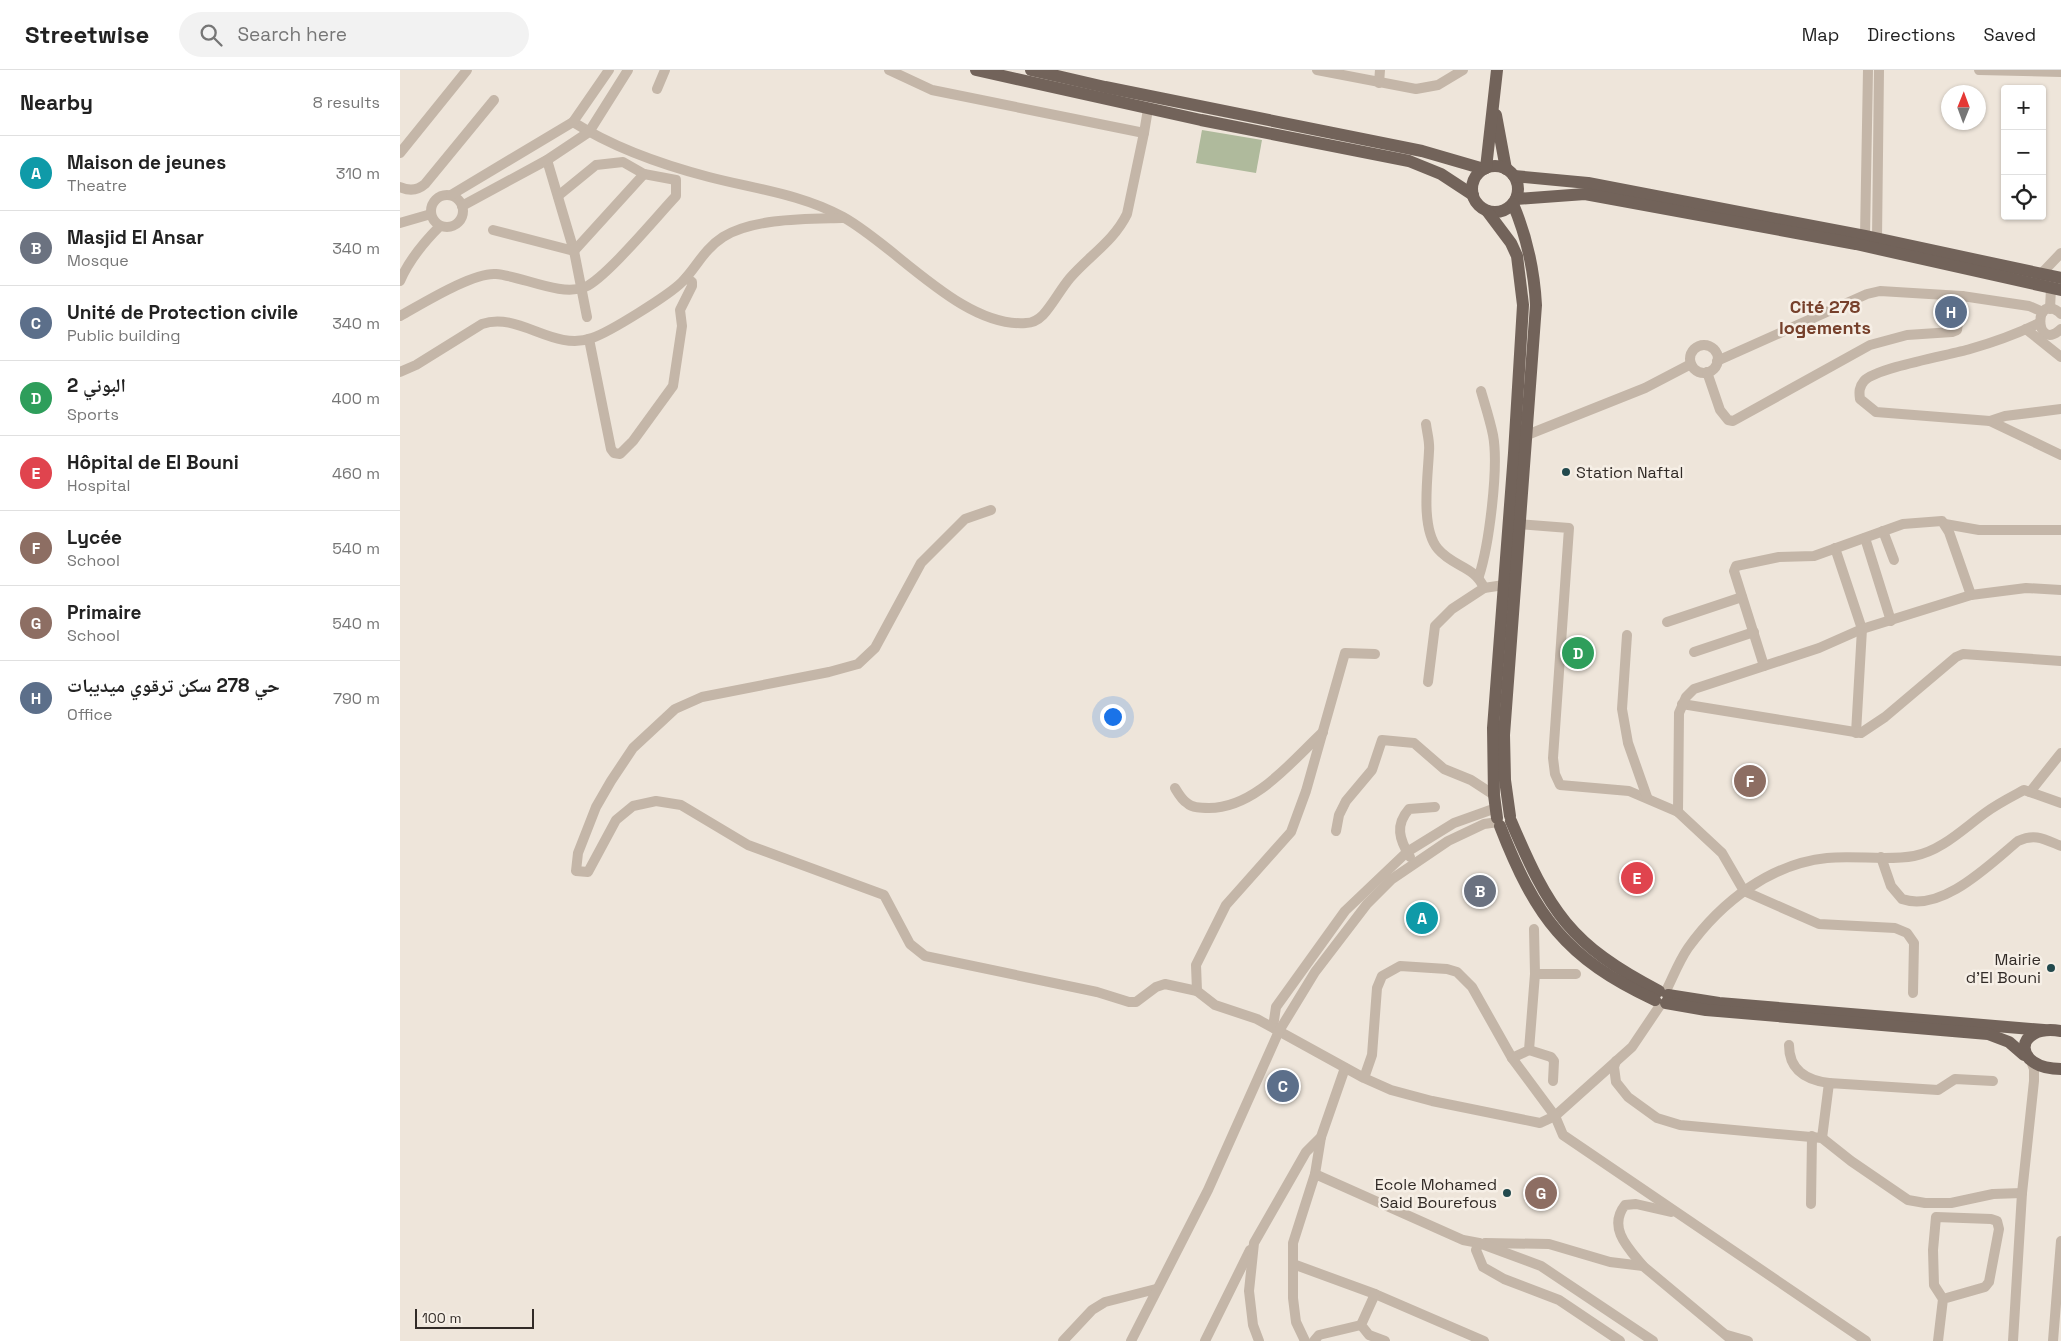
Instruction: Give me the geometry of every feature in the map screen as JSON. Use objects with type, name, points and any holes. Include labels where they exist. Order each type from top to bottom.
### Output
[{"type":"main road","points":[[976,70],[1148,109],[1409,161],[1441,174],[1473,195]]},
{"type":"main road","points":[[1031,70],[1105,87],[1422,151],[1485,168],[1496,166],[1510,172],[1588,183],[1871,237],[2061,278]]},
{"type":"main road","points":[[1494,70],[1498,134],[1510,172],[1518,187],[1515,201],[1527,241],[1534,275],[1536,304],[1504,735],[1505,780],[1501,815]]},
{"type":"main road","points":[[1495,99],[1485,168],[1475,177],[1473,195],[1476,202],[1486,211],[1511,243],[1517,256],[1523,305],[1493,728],[1501,815],[1535,878],[1564,922],[1598,955],[1663,997],[1706,1010],[1988,1034],[2009,1042],[2041,1066],[2061,1068]]},
{"type":"main road","points":[[1486,211],[1501,212],[1515,201],[1559,194],[1585,194],[1856,244],[2056,289]]},
{"type":"main road","points":[[1663,997],[2061,1031]]},
{"type":"main road","points":[[2028,1058],[2024,1043],[2028,1037],[2044,1030]]},
{"type":"street","points":[[400,154],[467,70]]},
{"type":"street","points":[[440,226],[432,219],[431,214],[436,199],[451,195],[573,122],[608,70]]},
{"type":"street","points":[[462,206],[547,160],[589,132],[628,70]]},
{"type":"street","points":[[657,89],[665,70]]},
{"type":"street","points":[[889,70],[932,90],[1144,133]]},
{"type":"street","points":[[1317,70],[1416,89],[1438,85],[1463,70]]},
{"type":"street","points":[[1379,83],[1380,70]]},
{"type":"street","points":[[1868,70],[1871,237]]},
{"type":"street","points":[[1871,237],[1879,117],[1879,70]]},
{"type":"street","points":[[1979,70],[2061,72]]},
{"type":"street","points":[[400,187],[411,190],[420,189],[494,100]]},
{"type":"street","points":[[573,122],[589,132],[647,158],[709,177],[793,195],[845,218],[858,226],[914,271],[962,304],[1007,322],[1036,321],[1044,314],[1071,277],[1122,225],[1127,214],[1148,109]]},
{"type":"street","points":[[1868,116],[1879,117]]},
{"type":"street","points":[[547,160],[574,251],[587,317]]},
{"type":"street","points":[[400,316],[480,275],[496,274],[566,290],[581,289],[598,278],[676,196],[676,180],[644,174],[623,162],[596,165],[558,196]]},
{"type":"street","points":[[574,251],[644,174]]},
{"type":"street","points":[[400,281],[402,269],[440,226],[456,225],[462,216],[460,201],[451,195]]},
{"type":"street","points":[[400,223],[431,214]]},
{"type":"street","points":[[400,372],[416,365],[482,324],[490,321],[506,322],[572,342],[589,339],[604,332],[675,288],[686,278],[709,247],[737,230],[786,221],[845,218]]},
{"type":"street","points":[[493,230],[574,251]]},
{"type":"street","points":[[2041,274],[2061,253]]},
{"type":"street","points":[[589,339],[611,449],[614,453],[620,454],[633,440],[673,386],[682,326],[680,310],[692,286],[692,282],[686,278]]},
{"type":"street","points":[[2056,289],[2039,323],[1970,349],[1879,373],[1864,380],[1859,390],[1860,399],[1876,412],[1990,421],[2061,455]]},
{"type":"street","points":[[1717,361],[1867,294],[1880,291],[1962,296],[2061,312]]},
{"type":"street","points":[[1707,372],[1720,410],[1728,420],[1733,420],[1870,345],[1907,335],[1940,335],[1957,330],[1962,296]]},
{"type":"street","points":[[2039,323],[2042,330],[2049,334],[2061,329]]},
{"type":"street","points":[[2026,329],[2061,357]]},
{"type":"street","points":[[1705,345],[1715,350],[1717,361],[1714,368],[1707,372],[1696,370],[1691,364],[1692,352],[1697,347],[1705,345]]},
{"type":"street","points":[[1527,435],[1645,388],[1691,364]]},
{"type":"street","points":[[1479,576],[1486,554],[1493,464],[1493,437],[1481,391]]},
{"type":"street","points":[[1990,421],[2005,416],[2061,409]]},
{"type":"street","points":[[1426,424],[1430,449],[1427,511],[1430,530],[1437,548],[1448,558],[1479,576],[1484,588]]},
{"type":"street","points":[[990,510],[965,519],[921,563],[875,648],[858,664],[829,672],[702,697],[675,709],[633,748],[611,781],[596,808],[578,853],[576,871],[588,872],[616,820],[634,806],[656,801],[681,805],[748,845],[884,895],[910,944],[925,956],[1097,992],[1129,1002],[1136,1002],[1156,987],[1165,984],[1197,991],[1215,1005],[1257,1019],[1345,1068],[1391,1090],[1432,1101],[1540,1123],[1555,1116],[1632,1047],[1663,997],[1687,949],[1714,917],[1765,876],[1790,865],[1827,858],[1914,856],[1935,848],[2024,790],[2061,803]]},
{"type":"street","points":[[1764,666],[1734,571],[1736,566],[1779,557],[1814,556],[1903,524],[1942,521],[1945,524],[1979,530],[2061,530]]},
{"type":"street","points":[[1519,524],[1569,528],[1556,689],[1553,758],[1555,774],[1560,785],[1629,791],[1647,797],[1678,812],[1722,853],[1744,891],[1819,924],[1895,928],[1907,933],[1914,943],[1913,994]]},
{"type":"street","points":[[1945,524],[1971,595]]},
{"type":"street","points":[[1883,531],[1894,560]]},
{"type":"street","points":[[1865,538],[1891,621]]},
{"type":"street","points":[[1835,548],[1862,629],[1856,733]]},
{"type":"street","points":[[1428,682],[1436,626],[1452,609],[1484,588],[1504,585]]},
{"type":"street","points":[[1678,812],[1679,712],[1682,704],[1694,690],[1819,648],[1862,629],[1971,595],[2026,588],[2061,590]]},
{"type":"street","points":[[1667,622],[1742,597]]},
{"type":"street","points":[[1694,652],[1754,632]]},
{"type":"street","points":[[1627,635],[1622,708],[1628,743],[1647,797]]},
{"type":"street","points":[[1197,991],[1196,965],[1226,905],[1290,832],[1301,806],[1345,653],[1375,654]]},
{"type":"street","points":[[1682,704],[1856,733],[1861,732],[1885,717],[1956,657],[1963,654],[2061,661]]},
{"type":"street","points":[[1174,788],[1187,804],[1201,808],[1219,808],[1239,803],[1273,779],[1324,731]]},
{"type":"street","points":[[1336,831],[1339,814],[1346,801],[1372,770],[1382,740],[1414,743],[1444,769],[1471,780],[1501,815]]},
{"type":"street","points":[[2030,792],[2061,753]]},
{"type":"street","points":[[1414,864],[1400,834],[1401,818],[1409,809],[1436,807]]},
{"type":"street","points":[[1257,1019],[1276,1007],[1345,911],[1407,852],[1454,823],[1501,815]]},
{"type":"street","points":[[1131,1341],[1208,1190],[1276,1029],[1315,972],[1367,904],[1392,879],[1448,841],[1501,815]]},
{"type":"street","points":[[1881,857],[1891,886],[1902,899],[1921,902],[1959,887],[2018,841],[2029,836],[2061,846]]},
{"type":"street","points":[[1529,1050],[1535,974],[1534,929]]},
{"type":"street","points":[[1364,1078],[1372,1055],[1377,988],[1382,976],[1400,966],[1447,969],[1457,972],[1465,978],[1512,1058],[1555,1116],[1563,1134],[1866,1341]]},
{"type":"street","points":[[1535,974],[1576,974]]},
{"type":"street","points":[[1276,1007],[1276,1029]]},
{"type":"street","points":[[1789,1045],[1789,1054],[1802,1074],[1810,1080],[1829,1083],[1938,1090],[1955,1079],[1993,1080]]},
{"type":"street","points":[[1512,1058],[1529,1050],[1551,1057],[1554,1061],[1552,1081]]},
{"type":"street","points":[[2014,1341],[2022,1193],[2034,1081],[2034,1069],[2028,1058]]},
{"type":"street","points":[[1616,1061],[1614,1067],[1616,1082],[1628,1097],[1657,1118],[1680,1125],[1817,1137],[1908,1200],[1925,1203],[1951,1203],[1993,1194],[2022,1193]]},
{"type":"street","points":[[1305,1341],[1296,1322],[1294,1310],[1293,1243],[1315,1174],[1321,1137],[1345,1068]]},
{"type":"street","points":[[1598,1077],[1616,1082]]},
{"type":"street","points":[[1811,1204],[1817,1137],[1829,1083]]},
{"type":"street","points":[[1205,1341],[1254,1243],[1306,1152],[1321,1137]]},
{"type":"street","points":[[1315,1174],[1463,1240],[1479,1243],[1541,1266],[1653,1341]]},
{"type":"street","points":[[1680,1214],[1636,1204],[1625,1206],[1620,1212],[1618,1226],[1622,1242],[1644,1266],[1729,1338],[1748,1341]]},
{"type":"street","points":[[1938,1341],[1943,1300],[1934,1285],[1933,1250],[1936,1217],[1991,1219],[1997,1221],[1999,1229],[1989,1282],[1985,1287],[1943,1300]]},
{"type":"street","points":[[2053,1341],[2061,1241]]},
{"type":"street","points":[[1254,1243],[1249,1291],[1253,1325],[1259,1341]]},
{"type":"street","points":[[1479,1243],[1549,1244],[1610,1262],[1644,1266]]},
{"type":"street","points":[[1479,1243],[1476,1250],[1483,1267],[1504,1279],[1559,1300],[1620,1341]]},
{"type":"street","points":[[1293,1264],[1375,1294],[1484,1341]]},
{"type":"street","points":[[1064,1341],[1092,1310],[1104,1302],[1156,1289]]},
{"type":"street","points":[[1361,1326],[1375,1294]]},
{"type":"street","points":[[1314,1341],[1319,1335],[1361,1326]]},
{"type":"street","points":[[1361,1326],[1364,1331],[1385,1341]]},
{"type":"green space","points":[[1202,130],[1262,140],[1256,173],[1196,163]]},
{"type":"place","name":"حي 278 سكن ترقوي ميديبات","points":[[1951,312]]},
{"type":"place","name":"Station Naftal","points":[[1566,472]]},
{"type":"place","name":"البوني 2","points":[[1578,653]]},
{"type":"place","name":"Lycée","points":[[1750,781]]},
{"type":"place","name":"Hôpital de El Bouni","points":[[1637,878]]},
{"type":"place","name":"Masjid El Ansar","points":[[1480,891]]},
{"type":"place","name":"Maison de jeunes","points":[[1422,918]]},
{"type":"place","name":"Mairie d'El Bouni","points":[[2051,968]]},
{"type":"place","name":"Unité de Protection civile","points":[[1283,1086]]},
{"type":"place","name":"Ecole Mohamed Said Bourefous","points":[[1507,1193]]},
{"type":"place","name":"Primaire","points":[[1541,1193]]},
{"type":"district","name":"Cité 278 logements","points":[[1825,316]]}]
